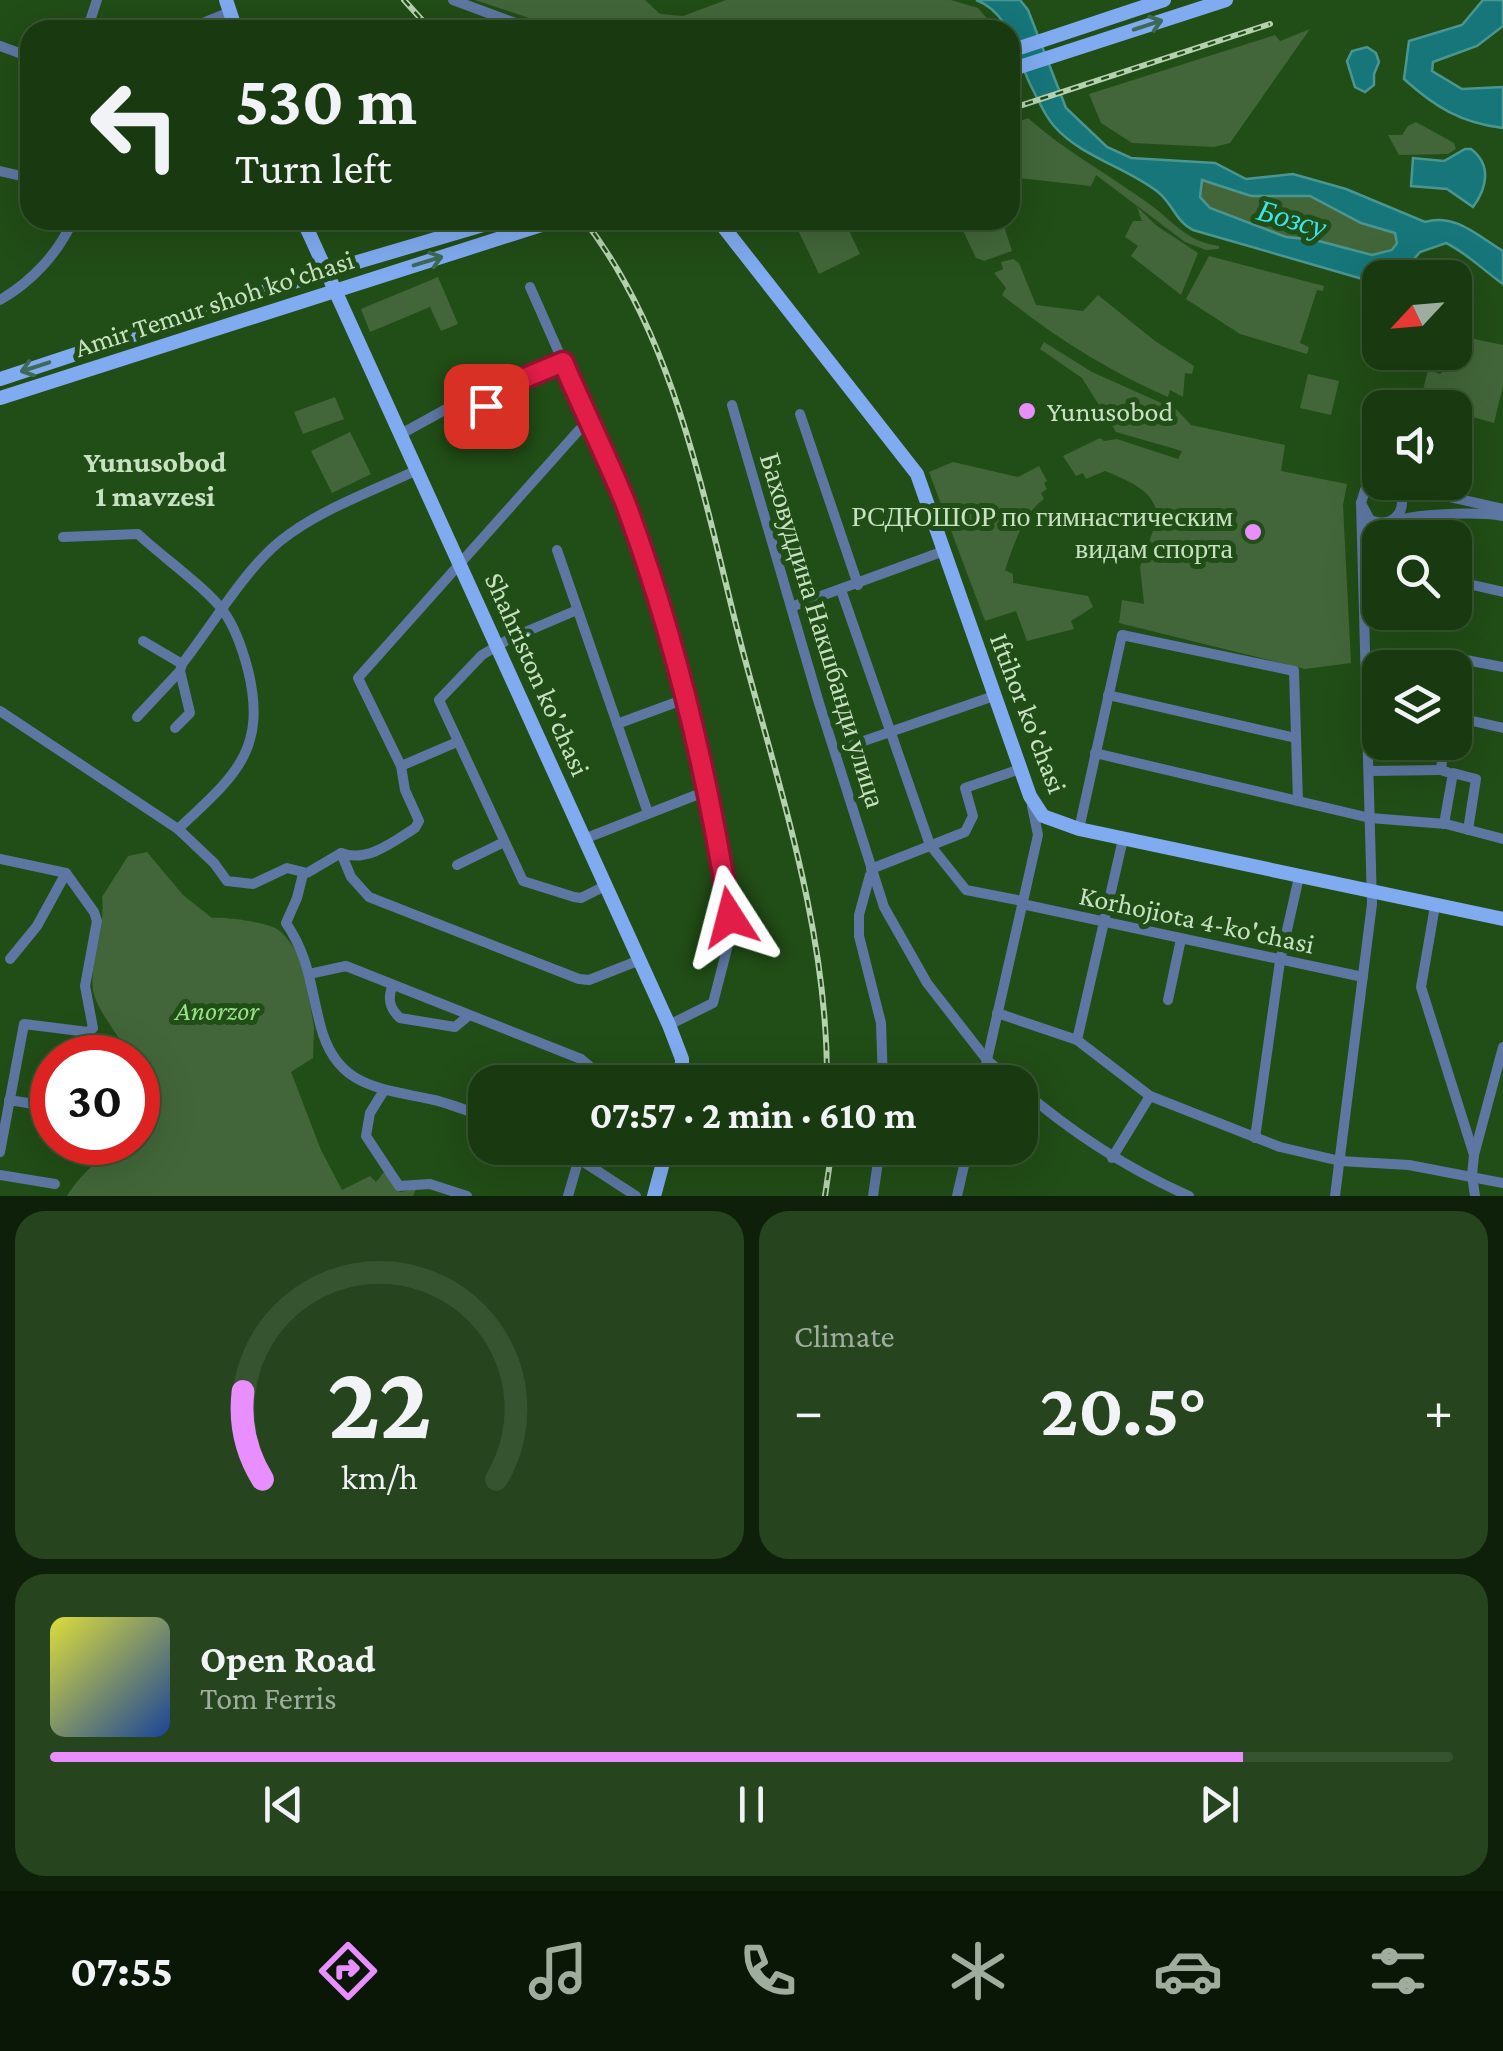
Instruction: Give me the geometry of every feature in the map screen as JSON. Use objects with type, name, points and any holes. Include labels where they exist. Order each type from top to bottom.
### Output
[{"type":"main road","points":[[1020,48],[1164,0]]},
{"type":"main road","points":[[1020,67],[1226,0]]},
{"type":"main road","name":"Shahriston ko'chasi","points":[[308,230],[406,432],[418,470],[669,1025],[682,1065]]},
{"type":"main road","name":"Amir Temur shoh ko'chasi","points":[[0,379],[467,230]]},
{"type":"main road","name":"Amir Temur shoh ko'chasi","points":[[0,398],[525,230]]},
{"type":"main road","name":"Iftihor ko'chasi","points":[[723,230],[914,469],[926,492],[1030,796],[1043,816],[1072,827],[1503,919]]},
{"type":"main road","points":[[247,297],[254,316]]},
{"type":"main road","points":[[654,1196],[662,1165]]},
{"type":"street","points":[[453,0],[507,20]]},
{"type":"street","points":[[204,20],[228,6]]},
{"type":"street","points":[[0,300],[19,289],[42,267],[66,230]]},
{"type":"street","points":[[530,287],[631,520],[686,699],[709,790],[730,917],[728,945],[713,1004],[669,1025]]},
{"type":"street","points":[[464,430],[478,419],[496,390],[563,362]]},
{"type":"street","points":[[406,432],[468,396]]},
{"type":"street","name":"Баховуддина Накшбанди улица","points":[[732,405],[790,607],[884,907],[927,983],[993,1065]]},
{"type":"street","points":[[800,414],[858,585]]},
{"type":"street","points":[[468,1111],[436,1100],[383,1092],[354,1076],[334,1053],[321,1028],[300,943],[286,920],[303,874],[341,853],[353,857],[372,853],[415,828],[419,821],[405,790],[401,766],[358,678],[580,430],[590,425]]},
{"type":"street","points":[[137,717],[276,544],[418,470]]},
{"type":"street","points":[[1362,500],[1362,523]]},
{"type":"street","points":[[1454,500],[1503,512]]},
{"type":"street","points":[[1361,503],[1370,520]]},
{"type":"street","points":[[1403,520],[1503,512]]},
{"type":"street","points":[[64,536],[138,534],[224,611],[246,663],[254,697],[254,731],[248,749],[234,774],[178,829]]},
{"type":"street","points":[[557,550],[648,813]]},
{"type":"street","points":[[790,607],[944,551]]},
{"type":"street","points":[[1472,585],[1503,592]]},
{"type":"street","name":"Korhojiota 4-ko'chasi","points":[[841,590],[930,846],[962,888],[1363,977]]},
{"type":"street","points":[[577,610],[482,655],[438,700],[526,884],[574,898],[606,886]]},
{"type":"street","points":[[1335,1196],[1372,892],[1366,630]]},
{"type":"street","points":[[1038,835],[1050,828],[1072,827],[1096,753],[1120,635],[1294,671],[1298,802]]},
{"type":"street","points":[[144,642],[181,667],[190,713],[175,728]]},
{"type":"street","points":[[1472,662],[1503,666]]},
{"type":"street","points":[[835,751],[994,696]]},
{"type":"street","points":[[1108,696],[1296,738]]},
{"type":"street","points":[[617,724],[686,699]]},
{"type":"street","points":[[0,710],[178,829],[214,863],[226,881],[253,884],[287,868],[303,874]]},
{"type":"street","points":[[1472,721],[1503,728]]},
{"type":"street","points":[[401,766],[457,742]]},
{"type":"street","points":[[1096,753],[1370,818],[1444,824],[1503,839]]},
{"type":"street","points":[[1444,824],[1445,760]]},
{"type":"street","points":[[882,1065],[881,1023],[859,936],[860,908],[868,892],[871,868],[960,834],[972,822],[972,807],[964,788],[1020,768]]},
{"type":"street","points":[[1369,771],[1447,772],[1476,780],[1468,830]]},
{"type":"street","points":[[584,839],[709,790]]},
{"type":"street","points":[[986,1065],[1038,835],[1030,796]]},
{"type":"street","points":[[1077,1040],[1123,838]]},
{"type":"street","points":[[457,865],[504,842]]},
{"type":"street","points":[[341,853],[352,877],[369,896],[579,979],[589,980],[640,960]]},
{"type":"street","points":[[0,859],[66,873],[97,916],[85,986],[94,1028],[88,1032],[27,1022],[22,1026],[0,1152]]},
{"type":"street","points":[[10,959],[37,926],[66,873]]},
{"type":"street","points":[[1254,1138],[1280,961],[1299,877]]},
{"type":"street","points":[[1435,906],[1421,987],[1474,1154]]},
{"type":"street","points":[[1168,1000],[1181,939]]},
{"type":"street","points":[[310,974],[346,966],[581,1059],[587,1065]]},
{"type":"street","points":[[393,984],[388,996],[390,1006],[400,1018],[455,1027],[468,1017]]},
{"type":"street","points":[[998,1013],[1077,1040],[1150,1096],[1254,1138],[1340,1160],[1409,1166],[1503,1183]]},
{"type":"street","points":[[1475,1196],[1474,1154],[1503,1047]]},
{"type":"street","points":[[383,1092],[370,1113],[366,1136],[399,1186],[430,1184],[467,1196]]},
{"type":"street","points":[[1112,1158],[1150,1096]]},
{"type":"street","points":[[9,1100],[30,1103]]},
{"type":"street","points":[[1038,1103],[1112,1158],[1170,1192],[1189,1196]]},
{"type":"street","points":[[1464,1122],[1482,1124]]},
{"type":"street","points":[[568,1196],[577,1165]]},
{"type":"street","points":[[596,1165],[636,1196]]},
{"type":"street","points":[[873,1196],[878,1165]]},
{"type":"street","points":[[957,1196],[964,1165]]},
{"type":"street","points":[[0,1175],[54,1184]]},
{"type":"green space","points":[[475,0],[645,0],[660,14],[683,16],[726,0],[951,0],[978,8],[988,20],[532,20]]},
{"type":"green space","points":[[1310,29],[1230,143],[1214,147],[1132,143],[1101,123],[1089,94],[1275,35],[1280,41]]},
{"type":"green space","points":[[1028,118],[1189,235],[1219,249],[1206,250],[1185,242],[1096,175],[1091,186],[1020,178],[1020,121]]},
{"type":"green space","points":[[1416,122],[1454,143],[1456,149],[1448,154],[1399,155],[1388,135],[1402,135]]},
{"type":"green space","points":[[1201,180],[1251,196],[1310,196],[1361,223],[1395,233],[1397,244],[1392,250],[1372,255],[1315,240],[1286,237],[1210,208],[1200,197]]},
{"type":"green space","points":[[1137,207],[1157,226],[1198,253],[1181,295],[1131,256],[1138,246],[1125,237],[1133,221],[1142,221]]},
{"type":"green space","points":[[798,230],[849,230],[860,254],[819,274]]},
{"type":"green space","points":[[963,230],[1005,230],[1012,251],[984,261],[976,258]]},
{"type":"green space","points":[[1209,256],[1324,286],[1323,291],[1317,290],[1300,343],[1309,347],[1307,354],[1240,334],[1186,299]]},
{"type":"green space","points":[[1013,259],[1019,263],[1036,305],[1083,311],[1098,295],[1155,341],[1194,366],[1192,374],[1185,373],[1183,397],[1170,390],[1168,397],[1103,364],[1002,295],[1006,288],[994,273],[1003,269],[1001,262]]},
{"type":"green space","points":[[438,277],[458,324],[441,331],[430,307],[370,332],[361,309]]},
{"type":"green space","points":[[1472,339],[1503,345],[1503,386],[1494,423],[1472,417],[1472,390],[1423,390],[1428,370],[1440,374],[1444,370],[1472,370]]},
{"type":"green space","points":[[1044,342],[1092,372],[1177,410],[1191,425],[1285,445],[1281,471],[1347,484],[1343,505],[1351,663],[1305,669],[1119,623],[1122,600],[1144,604],[1140,567],[1157,528],[1155,506],[1143,491],[1105,471],[1086,479],[1083,473],[1076,476],[1063,456],[1100,438],[1117,439],[1178,459],[1182,451],[1116,432],[1082,378],[1040,349]]},
{"type":"green space","points":[[1308,374],[1339,381],[1331,415],[1300,408]]},
{"type":"green space","points":[[335,397],[344,419],[303,434],[294,412]]},
{"type":"green space","points":[[350,432],[371,474],[332,493],[311,451]]},
{"type":"green space","points":[[953,462],[1018,477],[1039,466],[1047,481],[1047,489],[1041,493],[1044,499],[1025,522],[1005,570],[1013,574],[1013,583],[1088,596],[1093,607],[1071,621],[1074,629],[1027,641],[1016,611],[985,621],[929,472]]},
{"type":"green space","name":"Anorzor","points":[[147,852],[183,895],[212,918],[271,926],[290,942],[305,971],[314,1028],[313,1058],[291,1072],[321,1150],[342,1190],[370,1176],[376,1182],[384,1172],[400,1192],[416,1189],[413,1196],[67,1196],[94,1165],[160,1165],[160,1035],[117,1035],[93,990],[102,897],[128,856]]},
{"type":"water","name":"Бозсу","points":[[976,0],[1020,0],[1028,10],[1066,108],[1107,147],[1131,158],[1215,163],[1246,179],[1293,174],[1346,189],[1425,222],[1456,223],[1503,251],[1503,284],[1446,243],[1420,252],[1413,260],[1362,260],[1362,279],[1193,230],[1158,192],[1077,146],[1054,126],[1020,58],[1020,20],[1002,20]],"holes":[[[1202,180],[1251,196],[1310,196],[1361,223],[1395,233],[1397,243],[1392,250],[1372,255],[1315,240],[1286,237],[1210,208],[1200,197]]]},
{"type":"water","points":[[1483,0],[1503,0],[1503,26],[1477,46],[1433,62],[1432,71],[1462,89],[1503,87],[1503,128],[1449,112],[1404,79],[1409,41],[1462,25]]},
{"type":"water","points":[[1367,47],[1376,53],[1379,62],[1374,85],[1365,92],[1355,87],[1347,61],[1352,51]]},
{"type":"water","points":[[1465,149],[1478,155],[1485,169],[1482,192],[1473,207],[1447,189],[1411,186],[1413,158],[1444,161]]},
{"type":"railway","points":[[404,0],[422,20]]},
{"type":"railway","points":[[1020,106],[1270,24]]},
{"type":"railway","points":[[591,230],[643,318],[666,372],[701,483],[800,865],[820,972],[826,1065]]},
{"type":"railway","points":[[825,1196],[830,1165]]},
{"type":"place","name":"Yunusobod","points":[[1027,411]]},
{"type":"place","name":"РСДЮШОР по гимнастическим видам спорта","points":[[1253,532]]},
{"type":"district","name":"Yunusobod 1 mavzesi","points":[[155,479]]},
{"type":"route","points":[[486,406],[496,390],[563,362],[616,481],[663,620],[709,790],[730,917]]}]
